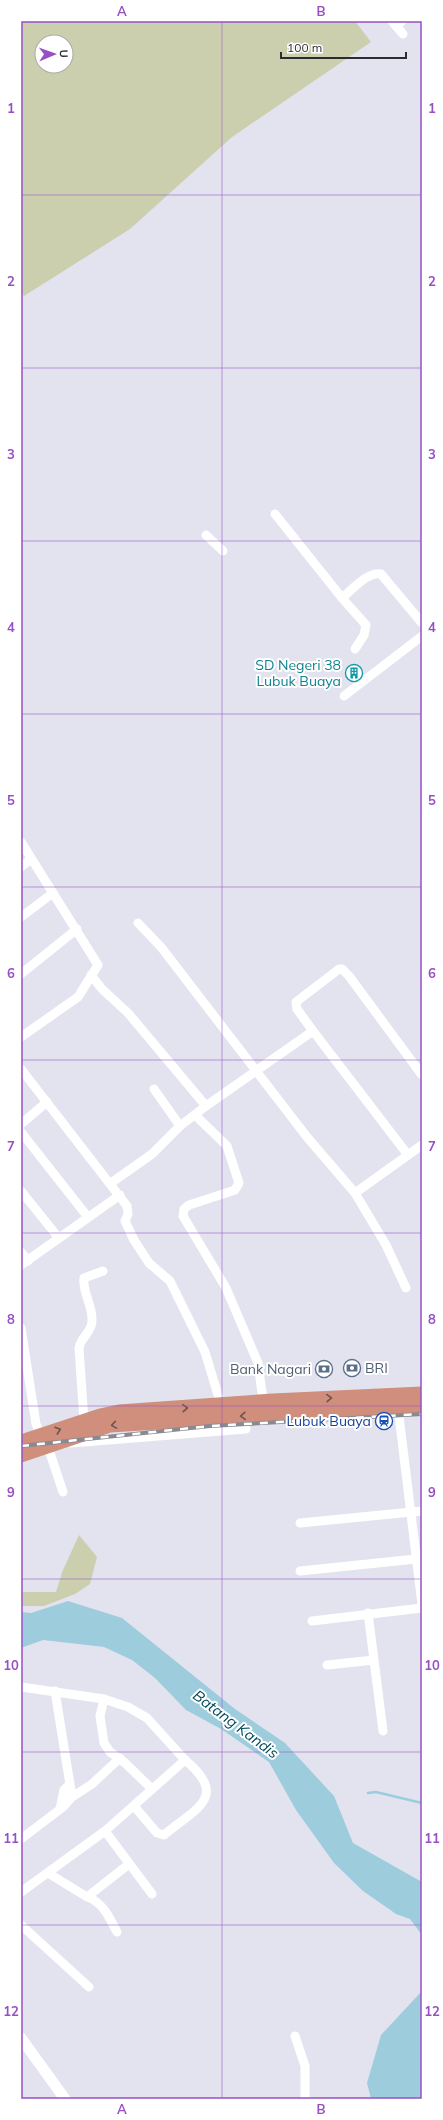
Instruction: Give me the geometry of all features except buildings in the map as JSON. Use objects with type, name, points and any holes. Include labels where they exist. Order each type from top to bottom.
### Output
[{"type":"highway","points":[[298,1406],[422,1394]]},
{"type":"highway","points":[[21,1455],[36,1441],[84,1421],[119,1412],[221,1405],[398,1408],[422,1406]]},
{"type":"highway","points":[[36,1441],[110,1425],[270,1405]]},
{"type":"street","points":[[397,23],[402,34]]},
{"type":"street","points":[[275,514],[342,598],[366,625],[364,635],[355,649]]},
{"type":"street","points":[[206,535],[223,551]]},
{"type":"street","points":[[342,598],[369,576],[376,573],[381,574],[422,623]]},
{"type":"street","points":[[344,696],[422,636]]},
{"type":"street","points":[[21,842],[77,929],[98,966],[78,997],[21,1037]]},
{"type":"street","points":[[21,867],[32,859]]},
{"type":"street","points":[[21,917],[53,893]]},
{"type":"street","points":[[138,923],[161,947],[307,1137],[355,1193],[386,1245],[406,1288]]},
{"type":"street","points":[[21,974],[77,929]]},
{"type":"street","points":[[408,1155],[313,1031],[297,1008],[296,1002],[333,972],[342,969],[422,1075]]},
{"type":"street","points":[[91,975],[102,989],[128,1013],[206,1106]]},
{"type":"street","points":[[111,1183],[152,1154],[180,1126],[206,1106],[257,1072],[313,1031]]},
{"type":"street","points":[[21,1069],[111,1183],[127,1206],[128,1214],[125,1221],[134,1240],[154,1269],[170,1281],[207,1359],[221,1405]]},
{"type":"street","points":[[154,1089],[180,1126]]},
{"type":"street","points":[[21,1124],[47,1102]]},
{"type":"street","points":[[195,1115],[226,1146],[239,1183],[235,1190],[189,1205],[184,1209],[183,1216],[226,1288],[258,1363],[270,1405]]},
{"type":"street","points":[[21,1132],[87,1216]]},
{"type":"street","points":[[355,1193],[422,1145]]},
{"type":"street","points":[[21,1191],[58,1237]]},
{"type":"street","points":[[21,1252],[24,1263],[87,1216],[120,1195]]},
{"type":"street","points":[[84,1421],[79,1348],[80,1342],[91,1328],[92,1322],[91,1309],[83,1283],[84,1278],[103,1271]]},
{"type":"street","points":[[21,1328],[36,1424],[36,1441],[63,1492]]},
{"type":"street","points":[[398,1408],[422,1604]]},
{"type":"street","points":[[36,1441],[246,1429]]},
{"type":"street","points":[[300,1523],[422,1511]]},
{"type":"street","points":[[300,1571],[416,1558]]},
{"type":"street","points":[[312,1620],[422,1608]]},
{"type":"street","points":[[368,1613],[383,1731]]},
{"type":"street","points":[[327,1665],[374,1660]]},
{"type":"street","points":[[21,1687],[104,1699],[128,1707],[148,1718],[185,1760],[197,1770],[207,1788],[208,1794],[204,1802],[164,1835],[157,1833],[134,1806]]},
{"type":"street","points":[[55,1691],[72,1797]]},
{"type":"street","points":[[104,1699],[100,1716],[104,1743],[110,1752],[120,1758],[152,1789]]},
{"type":"street","points":[[21,1839],[60,1809],[72,1797],[92,1784],[120,1758]]},
{"type":"street","points":[[21,1892],[48,1874],[105,1831],[185,1760]]},
{"type":"street","points":[[60,1809],[64,1790],[69,1785]]},
{"type":"street","points":[[105,1831],[152,1894]]},
{"type":"street","points":[[88,1897],[129,1864]]},
{"type":"street","points":[[48,1874],[85,1897],[97,1901],[106,1910],[117,1932]]},
{"type":"street","points":[[21,1925],[88,1987]]},
{"type":"street","points":[[295,2036],[305,2066],[305,2099]]},
{"type":"street","points":[[21,2038],[64,2099]]},
{"type":"green space","points":[[21,21],[355,21],[371,42],[232,137],[130,229],[24,296],[21,293]]},
{"type":"green space","points":[[79,1535],[97,1557],[90,1584],[75,1594],[44,1606],[21,1606],[21,1592],[56,1592],[63,1570]]},
{"type":"water","name":"Batang Kandis","points":[[68,1601],[122,1618],[235,1709],[285,1743],[334,1796],[353,1843],[422,1882],[422,1935],[410,1919],[396,1914],[363,1891],[334,1863],[296,1810],[269,1762],[221,1729],[186,1710],[155,1678],[132,1660],[104,1647],[43,1640],[21,1648],[21,1612],[31,1613]]},
{"type":"water","points":[[422,1991],[422,2099],[371,2099],[367,2083],[381,2035]]},
{"type":"waterway","points":[[368,1793],[376,1792],[422,1803]]},
{"type":"railway","points":[[21,1446],[210,1426],[422,1414]]},
{"type":"place","name":"SD Negeri 38 Lubuk Buaya","points":[[354,673]]},
{"type":"place","name":"BRI","points":[[352,1368]]},
{"type":"place","name":"Bank Nagari","points":[[324,1369]]},
{"type":"place","name":"Lubuk Buaya","points":[[384,1421]]}]
